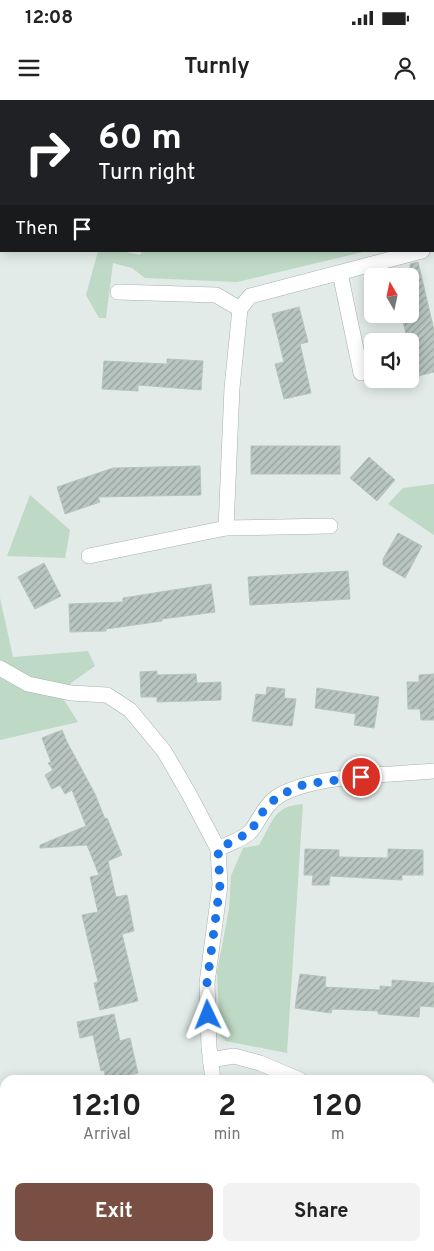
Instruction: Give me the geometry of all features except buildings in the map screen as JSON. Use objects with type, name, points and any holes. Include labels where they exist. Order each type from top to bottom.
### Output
[{"type":"street","points":[[226,528],[232,388],[240,309],[250,296],[418,252]]},
{"type":"street","points":[[340,273],[361,373]]},
{"type":"street","points":[[118,292],[216,295],[240,309]]},
{"type":"street","points":[[89,556],[226,528],[330,526]]},
{"type":"street","points":[[0,668],[28,684],[71,693],[107,695],[130,710],[164,751],[218,849],[220,885],[207,983],[212,1075]]},
{"type":"street","points":[[218,849],[250,832],[264,810],[278,796],[305,784],[343,778],[434,771]]},
{"type":"street","points":[[210,1060],[234,1056],[260,1063],[288,1075]]},
{"type":"green space","points":[[98,252],[126,252],[140,255],[142,252],[363,252],[237,282],[145,278],[132,268],[113,263],[106,318],[99,318],[86,295]]},
{"type":"green space","points":[[434,484],[434,535],[388,504],[403,488]]},
{"type":"green space","points":[[30,495],[70,530],[65,558],[7,556]]},
{"type":"green space","points":[[0,598],[13,657],[88,651],[95,666],[71,683],[64,700],[78,722],[0,740]]},
{"type":"green space","points":[[303,804],[287,1053],[226,1041],[220,1035],[217,972],[229,909],[231,876],[243,848],[259,845],[271,822],[285,808]]},
{"type":"route","points":[[208,1015],[207,983],[220,885],[218,849],[250,832],[264,810],[278,796],[305,784],[361,777]]}]
